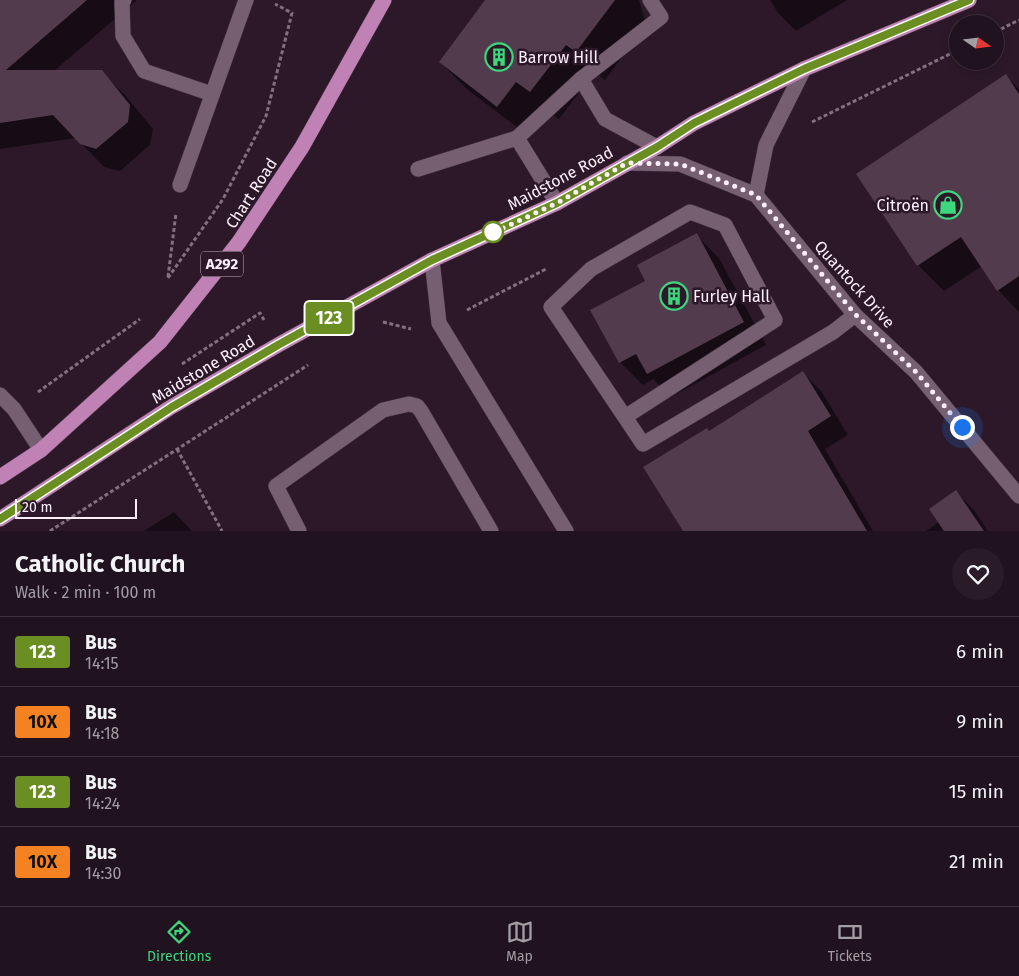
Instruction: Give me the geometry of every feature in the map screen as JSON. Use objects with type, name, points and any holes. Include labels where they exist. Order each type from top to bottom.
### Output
[{"type":"main road","name":"Chart Road","points":[[0,477],[41,450],[160,342],[240,242],[297,155],[384,0]]},
{"type":"main road","name":"Maidstone Road","points":[[0,519],[172,407],[278,345],[432,260],[557,203],[657,147],[694,123],[804,69],[969,0]]},
{"type":"street","points":[[124,0],[122,2],[123,36],[144,72],[212,94]]},
{"type":"street","points":[[180,185],[246,0]]},
{"type":"street","points":[[418,169],[517,138],[581,79],[661,17],[650,0]]},
{"type":"street","points":[[756,195],[766,145],[804,69]]},
{"type":"street","points":[[581,79],[605,119],[657,147]]},
{"type":"street","points":[[517,138],[557,203]]},
{"type":"street","name":"Quantock Drive","points":[[627,163],[680,164],[756,195],[855,314],[916,372],[1019,496]]},
{"type":"street","points":[[625,417],[776,320],[725,225],[690,212],[592,269],[551,307],[643,444],[833,332],[855,314]]},
{"type":"street","points":[[432,260],[439,323],[566,531]]},
{"type":"street","points":[[0,395],[14,409],[41,450]]},
{"type":"street","points":[[299,531],[276,486],[384,410],[409,404],[417,406],[421,410],[491,531]]},
{"type":"path","points":[[168,278],[223,199],[266,116],[292,13],[268,0]]},
{"type":"path","points":[[1004,28],[1019,20]]},
{"type":"path","points":[[807,129],[812,122],[949,54]]},
{"type":"path","points":[[167,287],[180,185]]},
{"type":"path","points":[[14,409],[139,318],[160,342]]},
{"type":"path","points":[[375,326],[383,322],[419,331]]},
{"type":"path","points":[[50,531],[311,363]]},
{"type":"path","points":[[177,449],[222,531]]},
{"type":"building","points":[[0,0],[87,0],[6,70],[102,70],[130,105],[128,122],[96,149],[80,144],[53,115],[0,123]]},
{"type":"building","name":"Barrow Hill","points":[[485,0],[615,0],[576,52],[566,45],[530,92],[516,82],[497,107],[439,62]]},
{"type":"building","name":"Citroën","points":[[1006,74],[1019,94],[1019,276],[997,291],[961,237],[917,266],[856,174]]},
{"type":"building","name":"Furley Hall","points":[[697,233],[744,322],[647,374],[636,354],[619,363],[590,310],[645,281],[637,265]]},
{"type":"building","points":[[803,371],[831,416],[808,431],[867,531],[683,531],[643,467],[707,428],[709,431]]},
{"type":"building","points":[[956,490],[984,531],[944,531],[929,509]]},
{"type":"bus line","name":"123","points":[[0,519],[172,407],[278,345],[432,260],[557,203],[657,147],[694,123],[804,69],[954,8],[969,0]]},
{"type":"place","name":"Barrow Hill","points":[[499,57]]},
{"type":"place","name":"Citroën","points":[[948,205]]},
{"type":"place","name":"Furley Hall","points":[[674,296]]},
{"type":"route","points":[[493,232],[486,236],[557,203],[627,163],[680,164],[756,195],[813,267],[855,314],[916,372],[962,427]]}]
